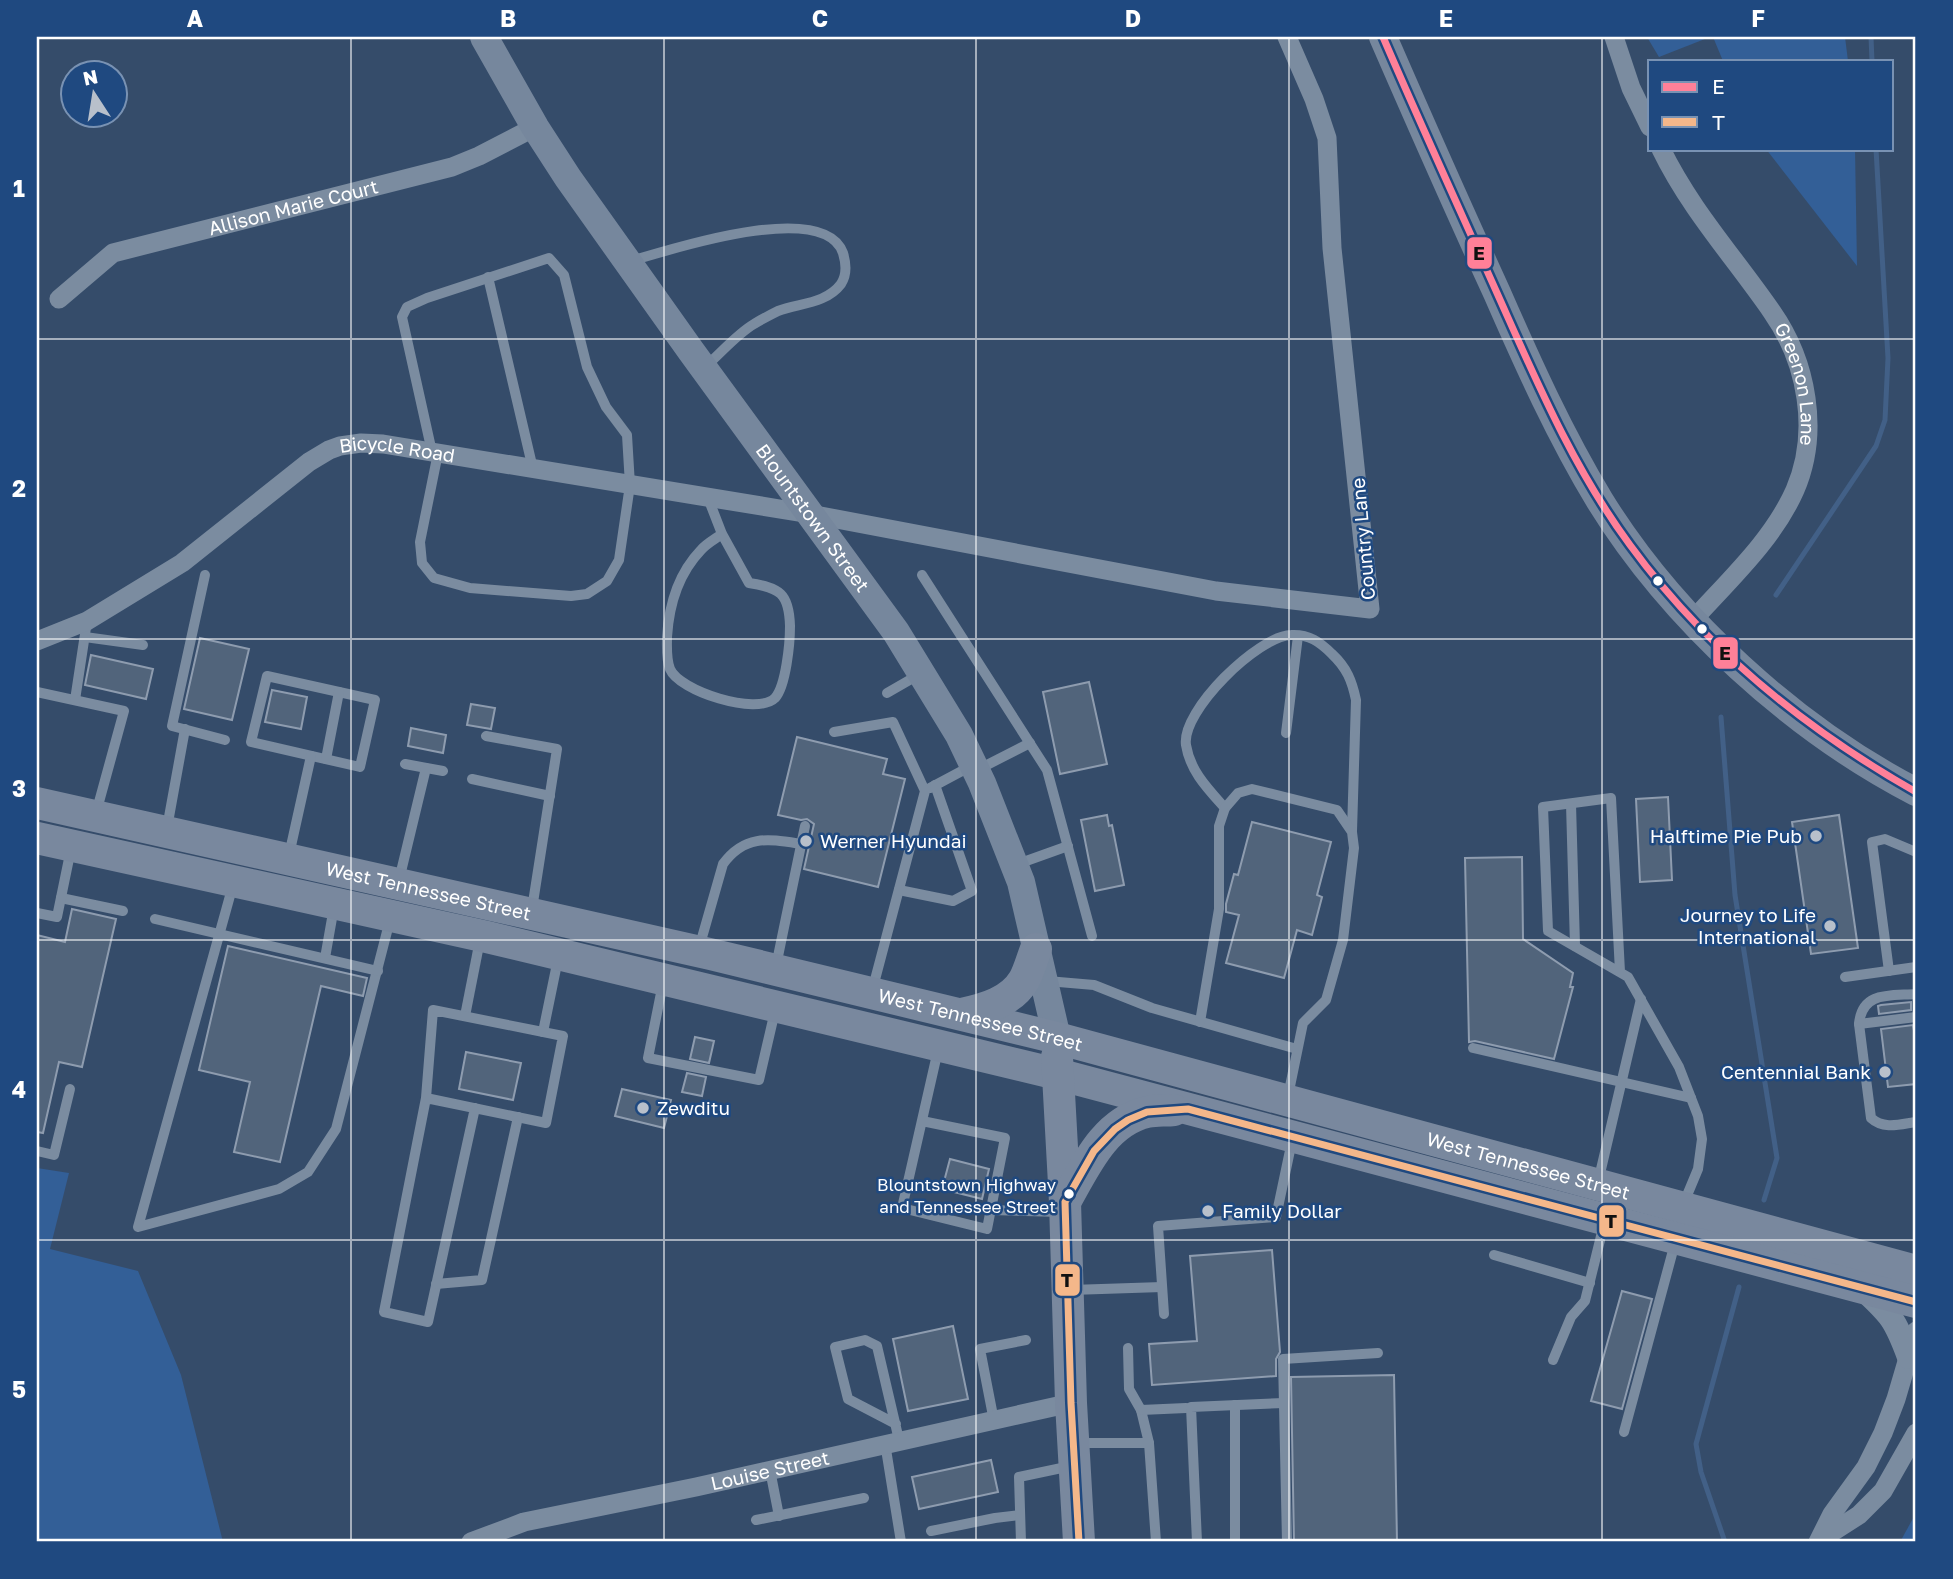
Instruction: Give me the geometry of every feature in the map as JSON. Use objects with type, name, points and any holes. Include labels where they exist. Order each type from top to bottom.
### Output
[{"type":"main road","name":"Blountstown Street","points":[[484,37],[535,127],[704,369],[896,632],[959,735],[1021,883],[1057,1038]]},
{"type":"main road","points":[[1383,37],[1522,351],[1566,442],[1601,503],[1625,537],[1693,620],[1776,699],[1844,749],[1916,792]]},
{"type":"main road","name":"West Tennessee Street","points":[[37,803],[697,952],[1057,1038],[1916,1271]]},
{"type":"main road","name":"West Tennessee Street","points":[[37,838],[481,936],[1057,1074],[1916,1302]]},
{"type":"main road","points":[[391,916],[398,884]]},
{"type":"main road","points":[[959,1014],[994,1006],[1010,994],[1023,982],[1036,949]]},
{"type":"main road","points":[[1057,1038],[1079,1542]]},
{"type":"main road","points":[[1065,1207],[1094,1151],[1115,1129],[1147,1112],[1188,1109]]},
{"type":"main road","points":[[1636,1227],[1676,1214],[1682,1207]]},
{"type":"main road","points":[[1677,1238],[1702,1224],[1723,1218]]},
{"type":"street","name":"Country Lane","points":[[810,514],[1216,591],[1370,609],[1332,248],[1327,138],[1314,99],[1287,37]]},
{"type":"street","points":[[1614,37],[1632,89],[1648,123]]},
{"type":"street","name":"Allison Marie Court","points":[[59,299],[113,253],[452,167],[535,127]]},
{"type":"street","name":"Greenon Lane","points":[[1662,150],[1696,212],[1773,313],[1790,342],[1803,377],[1807,400],[1804,460],[1795,490],[1758,548],[1693,620]]},
{"type":"street","name":"Bicycle Road","points":[[37,641],[86,629],[182,563],[309,462],[340,446],[383,444],[810,514]]},
{"type":"street","points":[[1862,1288],[1891,1314],[1909,1357]]},
{"type":"street","points":[[1819,1541],[1832,1514],[1866,1467],[1883,1433],[1916,1331]]},
{"type":"street","name":"Louise Street","points":[[471,1542],[524,1522],[770,1470],[893,1436],[994,1422],[1071,1403]]},
{"type":"street","points":[[1819,1541],[1859,1515],[1883,1491],[1916,1433]]},
{"type":"lane","points":[[628,262],[716,237],[781,228],[806,229],[827,235],[839,243],[846,267],[843,282],[834,291],[814,302],[779,311],[751,325],[704,369]]},
{"type":"lane","points":[[549,258],[564,275],[587,367],[606,407],[627,435],[630,485],[619,560],[607,581],[587,594],[571,596],[470,588],[434,578],[422,563],[420,542],[435,453],[402,317],[407,307],[488,277],[549,258]]},
{"type":"lane","points":[[488,277],[533,469]]},
{"type":"lane","points":[[708,497],[722,534],[749,583],[774,587],[784,596],[790,637],[783,682],[776,697],[765,705],[748,705],[711,695],[678,680],[670,669],[667,652],[668,621],[677,584],[701,549],[722,534]]},
{"type":"lane","points":[[205,575],[172,726],[225,740]]},
{"type":"lane","points":[[922,575],[1047,770],[1093,936]]},
{"type":"lane","points":[[75,700],[86,629],[143,645]]},
{"type":"lane","points":[[1286,733],[1298,636]]},
{"type":"lane","points":[[1225,807],[1205,787],[1191,764],[1186,732],[1192,719],[1204,700],[1245,660],[1277,638],[1311,637],[1323,645],[1349,672],[1354,686],[1354,848],[1343,940],[1326,1000],[1303,1023],[1287,1100]]},
{"type":"lane","points":[[887,693],[922,673]]},
{"type":"lane","points":[[267,676],[375,700],[360,767],[311,756],[251,742],[267,676]]},
{"type":"lane","points":[[37,692],[124,711],[96,816]]},
{"type":"lane","points":[[326,759],[339,692]]},
{"type":"lane","points":[[834,733],[893,722],[930,788],[972,891],[953,901],[899,890]]},
{"type":"lane","points":[[167,832],[185,729]]},
{"type":"lane","points":[[486,736],[557,749],[531,914]]},
{"type":"lane","points":[[871,993],[930,788],[1030,743]]},
{"type":"lane","points":[[288,859],[311,756]]},
{"type":"lane","points":[[405,764],[443,771]]},
{"type":"lane","points":[[398,884],[426,768]]},
{"type":"lane","points":[[472,779],[550,796]]},
{"type":"lane","points":[[1200,1022],[1219,909],[1219,826],[1225,807],[1238,793],[1252,789],[1337,810],[1352,832]]},
{"type":"lane","points":[[1620,972],[1611,798],[1543,807],[1548,931],[1628,977],[1679,1068],[1698,1116],[1702,1139],[1698,1169],[1682,1207]]},
{"type":"lane","points":[[1571,804],[1575,946]]},
{"type":"lane","points":[[775,970],[805,826]]},
{"type":"lane","points":[[697,952],[723,864],[730,855],[760,839],[801,844]]},
{"type":"lane","points":[[1889,971],[1871,842],[1885,839],[1916,852]]},
{"type":"lane","points":[[37,913],[57,917],[72,845]]},
{"type":"lane","points":[[1015,865],[1068,846]]},
{"type":"lane","points":[[234,881],[138,1227],[279,1189],[308,1172],[335,1129],[379,971],[391,916]]},
{"type":"lane","points":[[61,898],[123,911]]},
{"type":"lane","points":[[325,958],[335,904]]},
{"type":"lane","points":[[155,919],[379,971]]},
{"type":"lane","points":[[465,1016],[481,936]]},
{"type":"lane","points":[[543,1032],[559,955]]},
{"type":"lane","points":[[1845,977],[1916,967]]},
{"type":"lane","points":[[664,980],[648,1058],[760,1080],[776,1007]]},
{"type":"lane","points":[[1043,980],[1094,985],[1152,1008],[1297,1049]]},
{"type":"lane","points":[[1916,994],[1876,998],[1865,1004],[1860,1013],[1859,1024],[1871,1118],[1885,1126],[1916,1122]]},
{"type":"lane","points":[[1598,1184],[1641,999]]},
{"type":"lane","points":[[426,1098],[475,1108],[518,1117],[546,1124],[563,1036],[433,1010],[426,1098],[384,1312],[428,1322],[475,1108]]},
{"type":"lane","points":[[1859,1024],[1916,1017]]},
{"type":"lane","points":[[922,1121],[1004,1138],[987,1229],[902,1208],[939,1046]]},
{"type":"lane","points":[[1473,1048],[1691,1098]]},
{"type":"lane","points":[[37,1151],[54,1155],[70,1089]]},
{"type":"lane","points":[[436,1284],[482,1279],[518,1117]]},
{"type":"lane","points":[[1164,1314],[1158,1226],[1276,1217],[1293,1137]]},
{"type":"lane","points":[[991,1210],[1065,1207]]},
{"type":"lane","points":[[1553,1360],[1571,1317],[1585,1301],[1605,1219]]},
{"type":"lane","points":[[1624,1432],[1677,1238]]},
{"type":"lane","points":[[1494,1255],[1590,1283]]},
{"type":"lane","points":[[1067,1290],[1162,1287]]},
{"type":"lane","points":[[893,1436],[848,1399],[835,1347],[865,1340],[877,1346],[893,1436],[901,1542]]},
{"type":"lane","points":[[994,1422],[980,1349],[1026,1340]]},
{"type":"lane","points":[[1128,1348],[1129,1389],[1141,1410],[1149,1443],[1156,1542]]},
{"type":"lane","points":[[1286,1542],[1283,1359],[1378,1353]]},
{"type":"lane","points":[[1141,1410],[1284,1403]]},
{"type":"lane","points":[[1235,1405],[1235,1542]]},
{"type":"lane","points":[[1189,1408],[1197,1542]]},
{"type":"lane","points":[[1021,1542],[1018,1477],[1074,1454],[1149,1443]]},
{"type":"lane","points":[[770,1470],[779,1516]]},
{"type":"lane","points":[[756,1520],[864,1498]]},
{"type":"lane","points":[[931,1531],[1020,1515]]},
{"type":"shaded area","points":[[1647,37],[1710,37],[1659,57]]},
{"type":"shaded area","points":[[1713,37],[1845,37],[1848,60],[1723,60]]},
{"type":"shaded area","points":[[1767,150],[1855,150],[1857,266]]},
{"type":"shaded area","points":[[37,1168],[69,1173],[50,1249],[138,1271],[181,1375],[223,1542],[37,1542]]},
{"type":"shaded area","points":[[1916,1513],[1916,1542],[1900,1542]]},
{"type":"building","points":[[200,638],[249,649],[232,720],[184,709]]},
{"type":"building","points":[[91,655],[153,669],[146,699],[85,685]]},
{"type":"building","points":[[1089,682],[1107,764],[1060,774],[1043,692]]},
{"type":"building","points":[[272,690],[307,697],[301,729],[265,722]]},
{"type":"building","points":[[471,704],[495,708],[491,729],[467,725]]},
{"type":"building","points":[[411,728],[446,735],[443,753],[408,746]]},
{"type":"building","points":[[797,737],[887,759],[883,774],[905,779],[878,887],[804,869],[814,824],[807,819],[778,815]]},
{"type":"building","points":[[1668,797],[1672,880],[1640,882],[1636,799]]},
{"type":"building","points":[[1107,815],[1109,826],[1112,825],[1124,885],[1095,891],[1081,820]]},
{"type":"building","points":[[1839,815],[1858,948],[1811,954],[1792,822]]},
{"type":"building","points":[[1252,822],[1331,842],[1317,895],[1322,897],[1312,935],[1297,930],[1284,978],[1226,963],[1239,915],[1226,912],[1226,904],[1234,874],[1238,875]]},
{"type":"building","points":[[1522,857],[1523,939],[1573,973],[1570,987],[1573,987],[1554,1059],[1475,1041],[1469,1042],[1465,858]]},
{"type":"building","points":[[72,909],[116,919],[82,1067],[59,1062],[43,1133],[37,1132],[37,935],[65,942]]},
{"type":"building","points":[[228,946],[367,978],[363,996],[321,986],[280,1162],[234,1152],[250,1082],[199,1070]]},
{"type":"building","points":[[1911,1002],[1911,1010],[1879,1014],[1878,1006]]},
{"type":"building","points":[[1913,1025],[1916,1042],[1916,1084],[1888,1087],[1881,1029]]},
{"type":"building","points":[[695,1037],[714,1041],[709,1063],[690,1059]]},
{"type":"building","points":[[466,1052],[521,1063],[513,1100],[459,1089]]},
{"type":"building","points":[[687,1073],[706,1077],[702,1096],[682,1092]]},
{"type":"building","name":"Zewditu","points":[[622,1089],[671,1100],[664,1128],[615,1116]]},
{"type":"building","points":[[950,1159],[989,1169],[982,1199],[942,1189]]},
{"type":"building","points":[[1272,1250],[1280,1352],[1276,1359],[1276,1376],[1152,1385],[1149,1344],[1197,1341],[1190,1256]]},
{"type":"building","points":[[1622,1291],[1652,1299],[1622,1409],[1591,1401]]},
{"type":"building","points":[[953,1326],[968,1399],[908,1411],[893,1339]]},
{"type":"building","points":[[1394,1375],[1397,1542],[1294,1542],[1291,1377]]},
{"type":"building","points":[[991,1460],[998,1492],[919,1509],[912,1477]]},
{"type":"waterway","points":[[1871,37],[1872,60]]},
{"type":"waterway","points":[[1776,595],[1876,446],[1885,420],[1888,358],[1876,150]]},
{"type":"waterway","points":[[1721,717],[1735,895],[1777,1158],[1764,1200]]},
{"type":"waterway","points":[[1725,1542],[1701,1472],[1696,1444],[1739,1287]]},
{"type":"transit line","name":"E","points":[[1383,37],[1557,423],[1591,485],[1630,545],[1691,619],[1760,684],[1835,741],[1916,792]]},
{"type":"transit line","name":"T","points":[[1079,1542],[1071,1403],[1065,1202],[1094,1151],[1115,1129],[1147,1112],[1188,1109],[1916,1302]]},
{"type":"place","name":"Halftime Pie Pub","points":[[1816,836]]},
{"type":"place","name":"Werner Hyundai","points":[[806,841]]},
{"type":"place","name":"Journey to Life International","points":[[1830,926]]},
{"type":"place","name":"Centennial Bank","points":[[1885,1072]]},
{"type":"place","name":"Zewditu","points":[[643,1108]]},
{"type":"place","name":"Blountstown Highway and Tennessee Street","points":[[1069,1194]]},
{"type":"place","name":"Family Dollar","points":[[1208,1211]]}]
